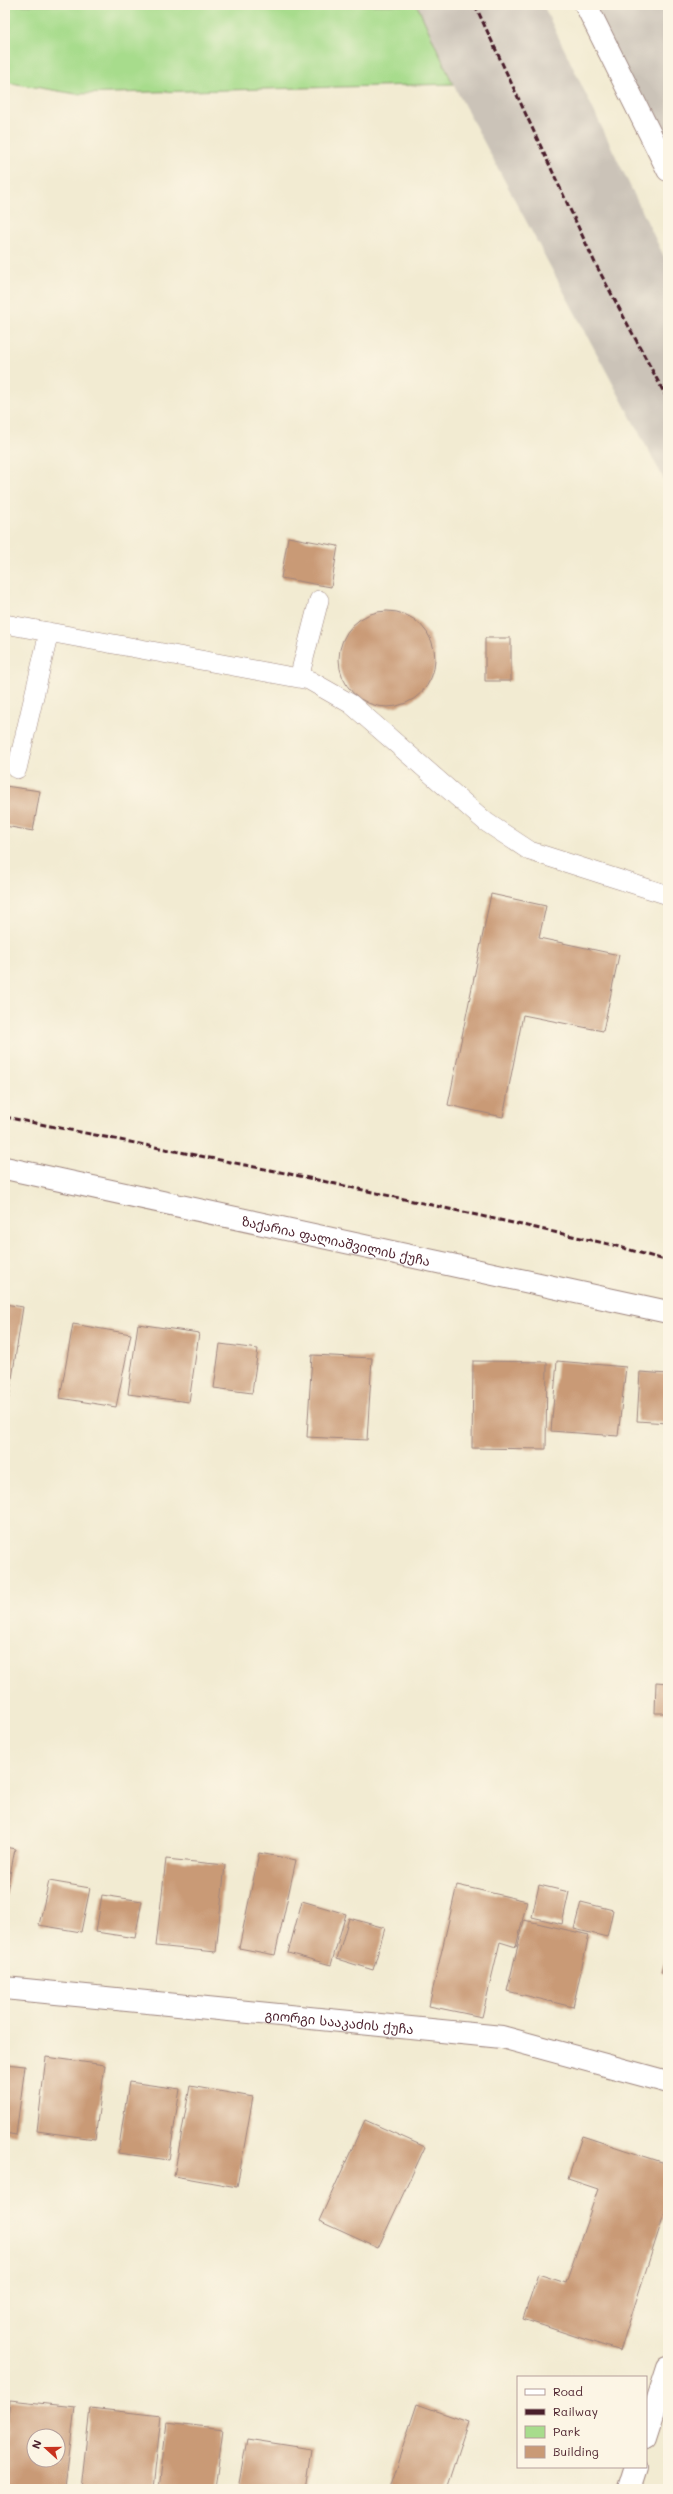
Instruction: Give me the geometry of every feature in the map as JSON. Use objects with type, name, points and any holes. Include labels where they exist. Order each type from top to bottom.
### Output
[{"type":"street","points":[[586,5],[668,170]]},
{"type":"street","name":"ზაქარია ფალიაშვილის ქუჩა","points":[[5,1168],[668,1312]]},
{"type":"street","name":"გიორგი სააკაძის ქუჩა","points":[[5,1988],[502,2037],[668,2082]]},
{"type":"street","points":[[647,2433],[668,2368]]},
{"type":"street","points":[[628,2489],[636,2468]]},
{"type":"lane","points":[[299,678],[319,600]]},
{"type":"lane","points":[[5,624],[309,680],[351,704],[486,822],[530,851],[668,894]]},
{"type":"lane","points":[[17,769],[49,632]]},
{"type":"shaded area","points":[[417,5],[543,5],[668,265],[668,487],[453,84]]},
{"type":"shaded area","points":[[586,5],[668,5],[668,170]]},
{"type":"green space","points":[[5,5],[417,5],[453,84],[76,94],[5,82]]},
{"type":"building","points":[[288,537],[338,546],[331,587],[281,578]]},
{"type":"building","points":[[387,611],[405,615],[414,619],[421,625],[427,632],[431,641],[435,659],[431,677],[427,686],[421,693],[414,699],[405,703],[387,707],[369,703],[360,699],[353,693],[347,686],[343,677],[339,659],[343,641],[347,632],[353,625],[360,619],[369,615]]},
{"type":"building","points":[[485,638],[511,638],[511,681],[485,681]]},
{"type":"building","points":[[5,786],[40,791],[33,831],[5,826]]},
{"type":"building","points":[[491,894],[546,906],[539,938],[619,955],[603,1031],[523,1015],[503,1117],[448,1105]]},
{"type":"building","points":[[5,1304],[23,1307],[9,1398],[5,1397]]},
{"type":"building","points":[[73,1324],[131,1334],[116,1407],[60,1398]]},
{"type":"building","points":[[138,1324],[199,1333],[189,1402],[128,1394]]},
{"type":"building","points":[[220,1344],[258,1349],[252,1393],[214,1388]]},
{"type":"building","points":[[312,1355],[372,1358],[367,1440],[307,1437]]},
{"type":"building","points":[[473,1361],[547,1362],[546,1449],[472,1448]]},
{"type":"building","points":[[557,1361],[626,1367],[618,1436],[551,1431]]},
{"type":"building","points":[[640,1372],[668,1374],[668,1423],[637,1421]]},
{"type":"building","points":[[656,1682],[668,1683],[668,1713],[655,1713]]},
{"type":"building","points":[[5,1847],[15,1849],[6,1895],[5,1895]]},
{"type":"building","points":[[259,1853],[296,1860],[275,1955],[239,1948]]},
{"type":"building","points":[[166,1859],[225,1865],[216,1952],[156,1946]]},
{"type":"building","points":[[49,1881],[90,1888],[81,1932],[39,1925]]},
{"type":"building","points":[[457,1885],[527,1901],[516,1947],[500,1942],[482,2017],[429,2006]]},
{"type":"building","points":[[539,1885],[569,1892],[562,1924],[532,1917]]},
{"type":"building","points":[[102,1895],[142,1901],[135,1938],[96,1932]]},
{"type":"building","points":[[302,1901],[346,1914],[331,1965],[288,1953]]},
{"type":"building","points":[[581,1902],[613,1910],[607,1937],[574,1929]]},
{"type":"building","points":[[349,1918],[385,1928],[373,1970],[337,1959]]},
{"type":"building","points":[[524,1920],[589,1935],[573,2007],[507,1991]]},
{"type":"building","points":[[668,1948],[668,1973],[661,1972]]},
{"type":"building","points":[[46,2057],[105,2065],[95,2139],[37,2131]]},
{"type":"building","points":[[5,2064],[25,2066],[16,2135],[5,2133]]},
{"type":"building","points":[[129,2082],[180,2089],[169,2160],[118,2153]]},
{"type":"building","points":[[190,2086],[253,2097],[237,2187],[174,2176]]},
{"type":"building","points":[[365,2120],[425,2147],[378,2248],[319,2221]]},
{"type":"building","points":[[582,2136],[668,2164],[668,2202],[620,2351],[523,2319],[538,2274],[566,2283],[598,2189],[568,2179]]},
{"type":"building","points":[[10,2400],[75,2407],[65,2489],[5,2487],[5,2443]]},
{"type":"building","points":[[417,2404],[468,2422],[446,2489],[389,2489]]},
{"type":"building","points":[[90,2408],[161,2416],[153,2489],[81,2489]]},
{"type":"building","points":[[167,2422],[223,2429],[215,2489],[159,2489]]},
{"type":"building","points":[[247,2439],[311,2449],[305,2489],[238,2489]]},
{"type":"railway","points":[[475,5],[595,263],[668,400]]},
{"type":"railway","points":[[5,1117],[295,1175],[613,1245],[668,1261]]}]
